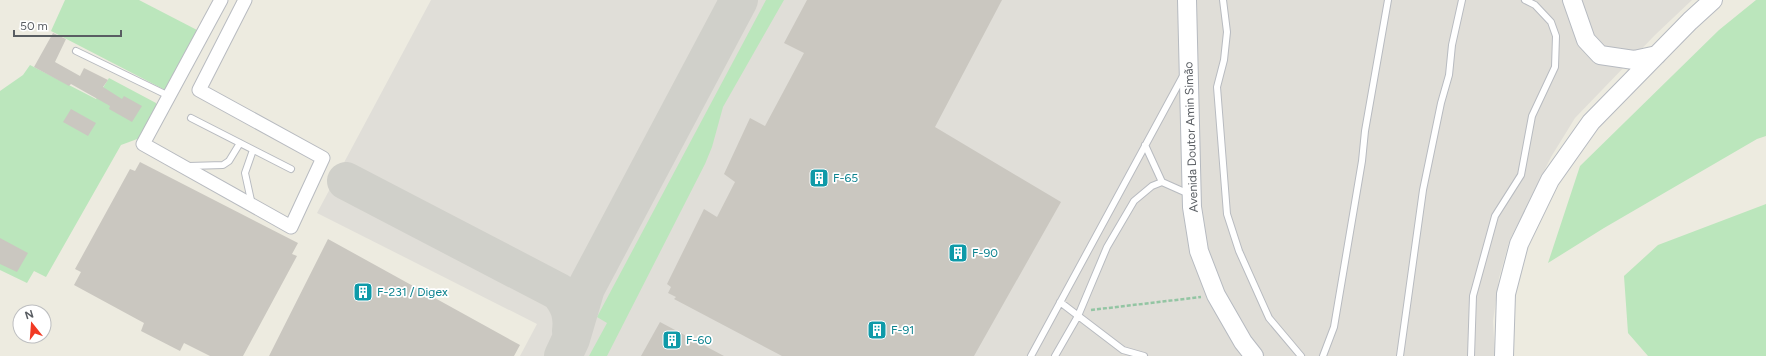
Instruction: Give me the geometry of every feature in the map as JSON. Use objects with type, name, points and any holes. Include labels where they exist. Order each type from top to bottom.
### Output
[{"type":"street","points":[[220,0],[143,144],[290,227],[323,158],[199,90],[245,0]]},
{"type":"street","name":"Avenida Doutor Amin Simão","points":[[1187,0],[1192,207],[1199,251],[1216,295],[1243,342],[1254,356]]},
{"type":"street","points":[[1572,0],[1586,40],[1600,55],[1634,60],[1657,55]]},
{"type":"street","points":[[1504,356],[1506,294],[1519,244],[1550,180],[1591,122],[1713,0]]},
{"type":"lane","points":[[1223,0],[1227,32],[1224,60],[1217,87],[1227,214],[1239,251],[1269,318],[1302,356]]},
{"type":"lane","points":[[1323,356],[1334,327],[1362,161],[1365,131],[1388,0]]},
{"type":"lane","points":[[1400,356],[1423,190],[1441,103],[1449,76],[1452,45],[1462,0]]},
{"type":"lane","points":[[1471,356],[1472,296],[1495,216],[1521,175],[1532,116],[1556,68],[1556,36],[1551,22],[1535,5],[1525,0]]},
{"type":"lane","points":[[76,51],[169,96]]},
{"type":"lane","points":[[1030,356],[1189,64]]},
{"type":"lane","points":[[191,118],[291,169]]},
{"type":"lane","points":[[181,166],[223,165],[230,161],[240,143]]},
{"type":"lane","points":[[1145,146],[1162,182],[1192,195]]},
{"type":"lane","points":[[252,205],[245,173],[254,150]]},
{"type":"lane","points":[[1055,356],[1078,315],[1107,247],[1134,201],[1152,186],[1162,182]]},
{"type":"lane","points":[[1060,302],[1123,350],[1144,356]]},
{"type":"path","points":[[1078,315],[1102,308],[1216,295]]},
{"type":"shaded area","points":[[431,0],[1692,0],[1655,35],[1575,118],[1551,157],[1509,242],[1499,278],[1493,321],[1495,356],[520,356],[537,324],[317,213]]},
{"type":"green space","points":[[65,0],[139,0],[197,30],[165,90],[51,31]]},
{"type":"green space","points":[[766,0],[784,0],[723,107],[712,147],[705,164],[607,356],[589,356],[607,323],[597,317]]},
{"type":"green space","points":[[1756,0],[1766,0],[1766,136],[1757,139],[1604,228],[1548,263],[1580,166],[1719,30]]},
{"type":"green space","points":[[30,65],[96,99],[109,78],[156,103],[157,108],[140,138],[121,145],[46,277],[34,271],[27,283],[0,270],[0,91],[23,75]]},
{"type":"green space","points":[[1766,204],[1766,356],[1648,356],[1628,333],[1624,276],[1658,245]]},
{"type":"building","name":"F-65","points":[[807,0],[1002,0],[935,127],[1061,202],[974,356],[782,356],[674,299],[676,297],[668,293],[671,287],[667,284],[704,209],[717,217],[735,182],[724,174],[750,118],[765,126],[804,53],[784,43]]},
{"type":"building","points":[[53,33],[66,39],[55,62],[80,76],[84,68],[108,80],[103,87],[122,99],[124,96],[142,106],[132,122],[109,109],[110,106],[71,84],[69,86],[34,67]]},
{"type":"building","points":[[71,109],[96,123],[88,136],[63,122]]},
{"type":"building","points":[[140,162],[298,243],[292,254],[297,256],[243,356],[210,356],[184,343],[180,351],[141,331],[144,323],[74,285],[81,272],[75,269],[130,169],[135,171]]},
{"type":"building","points":[[0,238],[28,253],[17,272],[0,264]]},
{"type":"building","name":"F-231 / Digex","points":[[328,239],[520,345],[514,356],[269,356]]},
{"type":"building","name":"F-60","points":[[660,322],[724,356],[641,356]]},
{"type":"taxiway","points":[[563,356],[571,339],[586,288],[739,0]]},
{"type":"taxiway","points":[[346,181],[559,292],[570,310],[571,331]]},
{"type":"place","name":"F-65","points":[[819,178]]},
{"type":"place","name":"F-90","points":[[958,253]]},
{"type":"place","name":"F-231 / Digex","points":[[363,292]]},
{"type":"place","name":"F-91","points":[[877,330]]},
{"type":"place","name":"F-60","points":[[672,340]]}]
